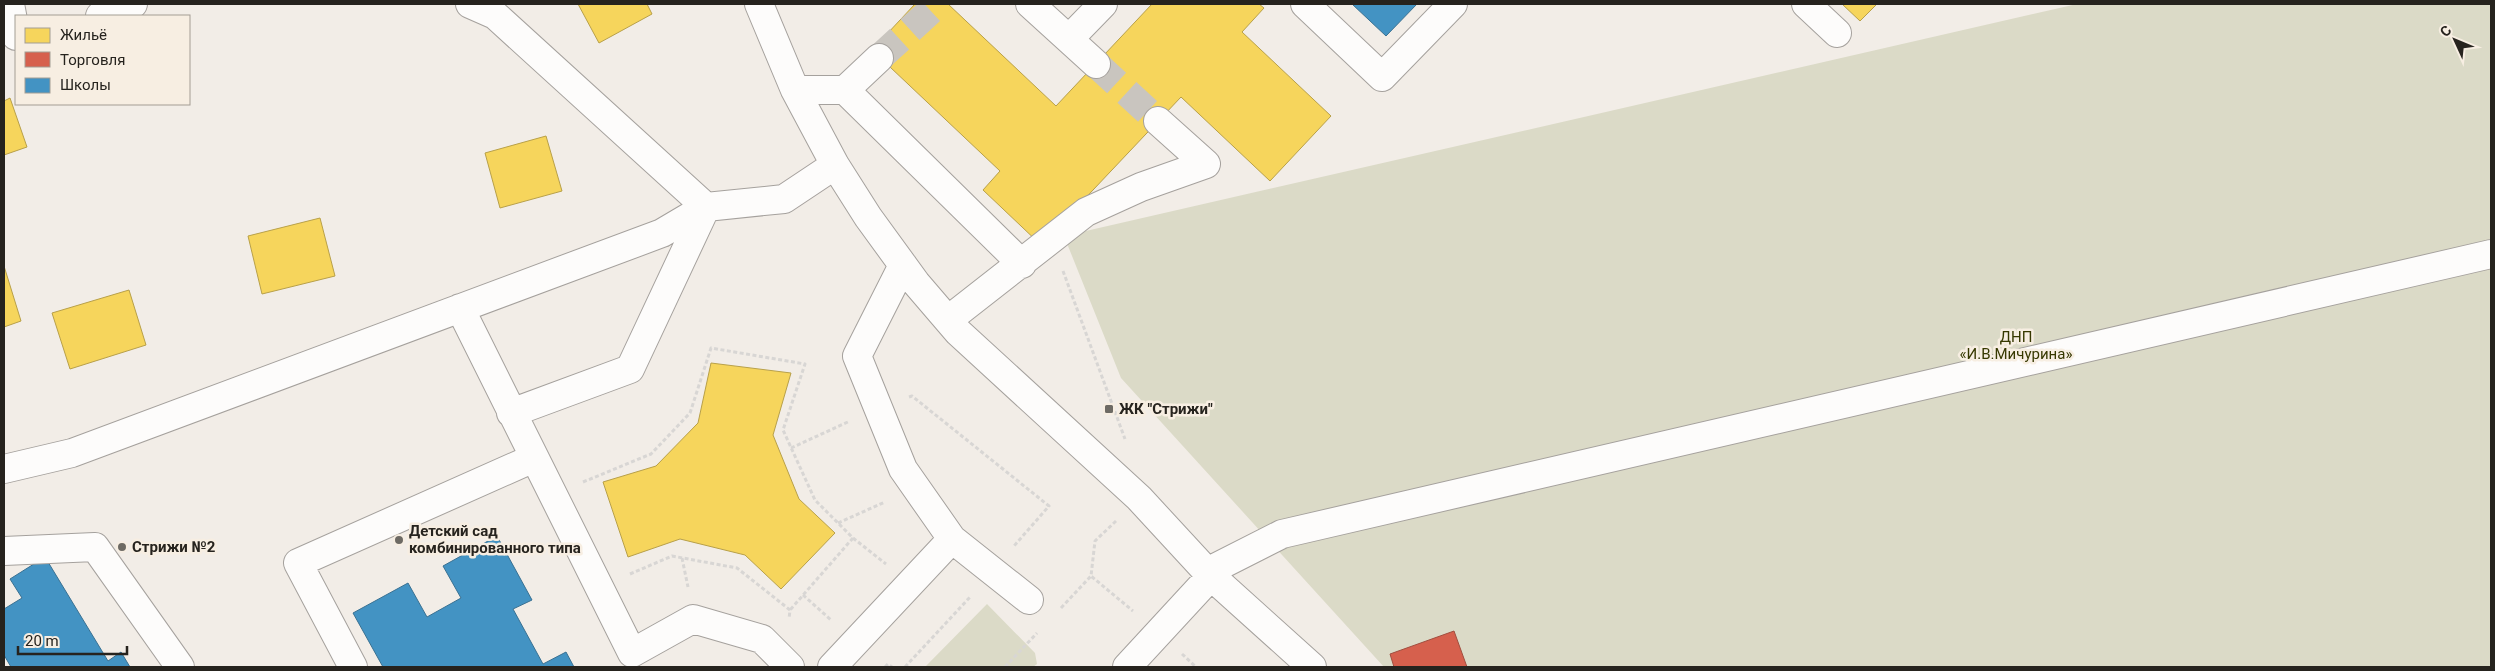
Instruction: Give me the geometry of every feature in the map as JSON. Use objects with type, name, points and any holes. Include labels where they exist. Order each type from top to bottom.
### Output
[{"type":"street","points":[[10,4],[15,31]]},
{"type":"street","points":[[103,15],[133,4]]},
{"type":"street","points":[[470,4],[495,15],[706,207]]},
{"type":"street","points":[[759,4],[795,90],[835,165],[868,217],[903,265],[958,332],[1139,498],[1209,574],[1312,667]]},
{"type":"street","points":[[1030,4],[1096,64]]},
{"type":"street","points":[[1069,39],[1103,4]]},
{"type":"street","points":[[1305,4],[1382,77],[1453,4]]},
{"type":"street","points":[[1806,4],[1837,33]]},
{"type":"street","points":[[795,90],[845,90],[879,58]]},
{"type":"street","points":[[845,90],[1022,264]]},
{"type":"street","points":[[948,320],[1022,264],[1086,212],[1141,187],[1206,164],[1158,121]]},
{"type":"street","points":[[4,469],[72,453],[662,233],[706,207],[784,198],[835,165]]},
{"type":"street","points":[[511,412],[630,369],[706,207]]},
{"type":"street","points":[[1127,667],[1159,633],[1209,574],[1282,534],[2491,254]]},
{"type":"street","points":[[903,265],[857,356],[903,469],[916,488],[952,539],[1028,600]]},
{"type":"street","points":[[460,308],[599,587],[632,660],[693,619],[762,639],[787,664]]},
{"type":"street","points":[[353,667],[298,564],[534,458]]},
{"type":"street","points":[[832,667],[952,539]]},
{"type":"street","points":[[4,551],[95,547],[180,667]]},
{"type":"path","points":[[1060,263],[1128,448]]},
{"type":"path","points":[[552,494],[651,454],[690,413],[711,348],[805,364],[783,430],[814,500],[853,538],[910,583]]},
{"type":"path","points":[[838,523],[916,488]]},
{"type":"path","points":[[1139,498],[1095,541],[1091,576],[1196,667]]},
{"type":"path","points":[[787,664],[790,610],[853,538]]},
{"type":"path","points":[[599,587],[672,556],[737,568],[790,610]]},
{"type":"path","points":[[885,667],[888,664],[892,667]]},
{"type":"green space","name":"ДНП «И.В.Мичурина»","points":[[2077,4],[2491,4],[2491,667],[1384,667],[1121,378],[1064,236]]},
{"type":"green space","points":[[987,604],[1035,653],[1037,664],[1033,667],[925,667]]},
{"type":"building: Жильё","points":[[578,4],[647,4],[652,14],[599,43]]},
{"type":"building: Жильё","points":[[915,4],[948,4],[1056,106],[1152,4],[1259,4],[1264,8],[1242,32],[1331,116],[1270,181],[1181,97],[1041,245],[983,190],[1000,171],[872,50]]},
{"type":"building: Жильё","points":[[1842,4],[1877,4],[1860,21]]},
{"type":"building: Жильё","points":[[10,98],[27,147],[4,155],[4,101]]},
{"type":"building: Жильё","points":[[546,136],[562,191],[500,208],[485,153]]},
{"type":"building: Жильё","points":[[320,218],[335,276],[262,294],[248,236]]},
{"type":"building: Жильё","points":[[4,266],[21,321],[4,327]]},
{"type":"building: Жильё","points":[[129,290],[146,345],[70,369],[52,313]]},
{"type":"building: Жильё","points":[[711,363],[791,373],[773,435],[799,499],[835,533],[781,589],[745,555],[680,539],[628,557],[603,482],[656,466],[698,423]]},
{"type":"building: Торговля","points":[[1454,631],[1467,667],[1394,667],[1390,654]]},
{"type":"building: Школы","points":[[1352,4],[1417,4],[1386,36]]},
{"type":"building: Школы","points":[[497,536],[532,600],[513,609],[543,664],[566,652],[574,667],[383,667],[353,613],[408,583],[427,617],[461,598],[443,566]]},
{"type":"building: Школы","points":[[45,557],[108,661],[121,652],[130,667],[11,667],[4,655],[4,609],[22,598],[10,579]]},
{"type":"tunnel","points":[[879,58],[938,4]]},
{"type":"tunnel","points":[[1096,64],[1158,121]]},
{"type":"place","name":"ЖК \"Стрижи\"","points":[[1109,409]]},
{"type":"place","name":"Детский сад комбинированного типа","points":[[399,540]]},
{"type":"place","name":"Стрижи №2","points":[[122,547]]}]
